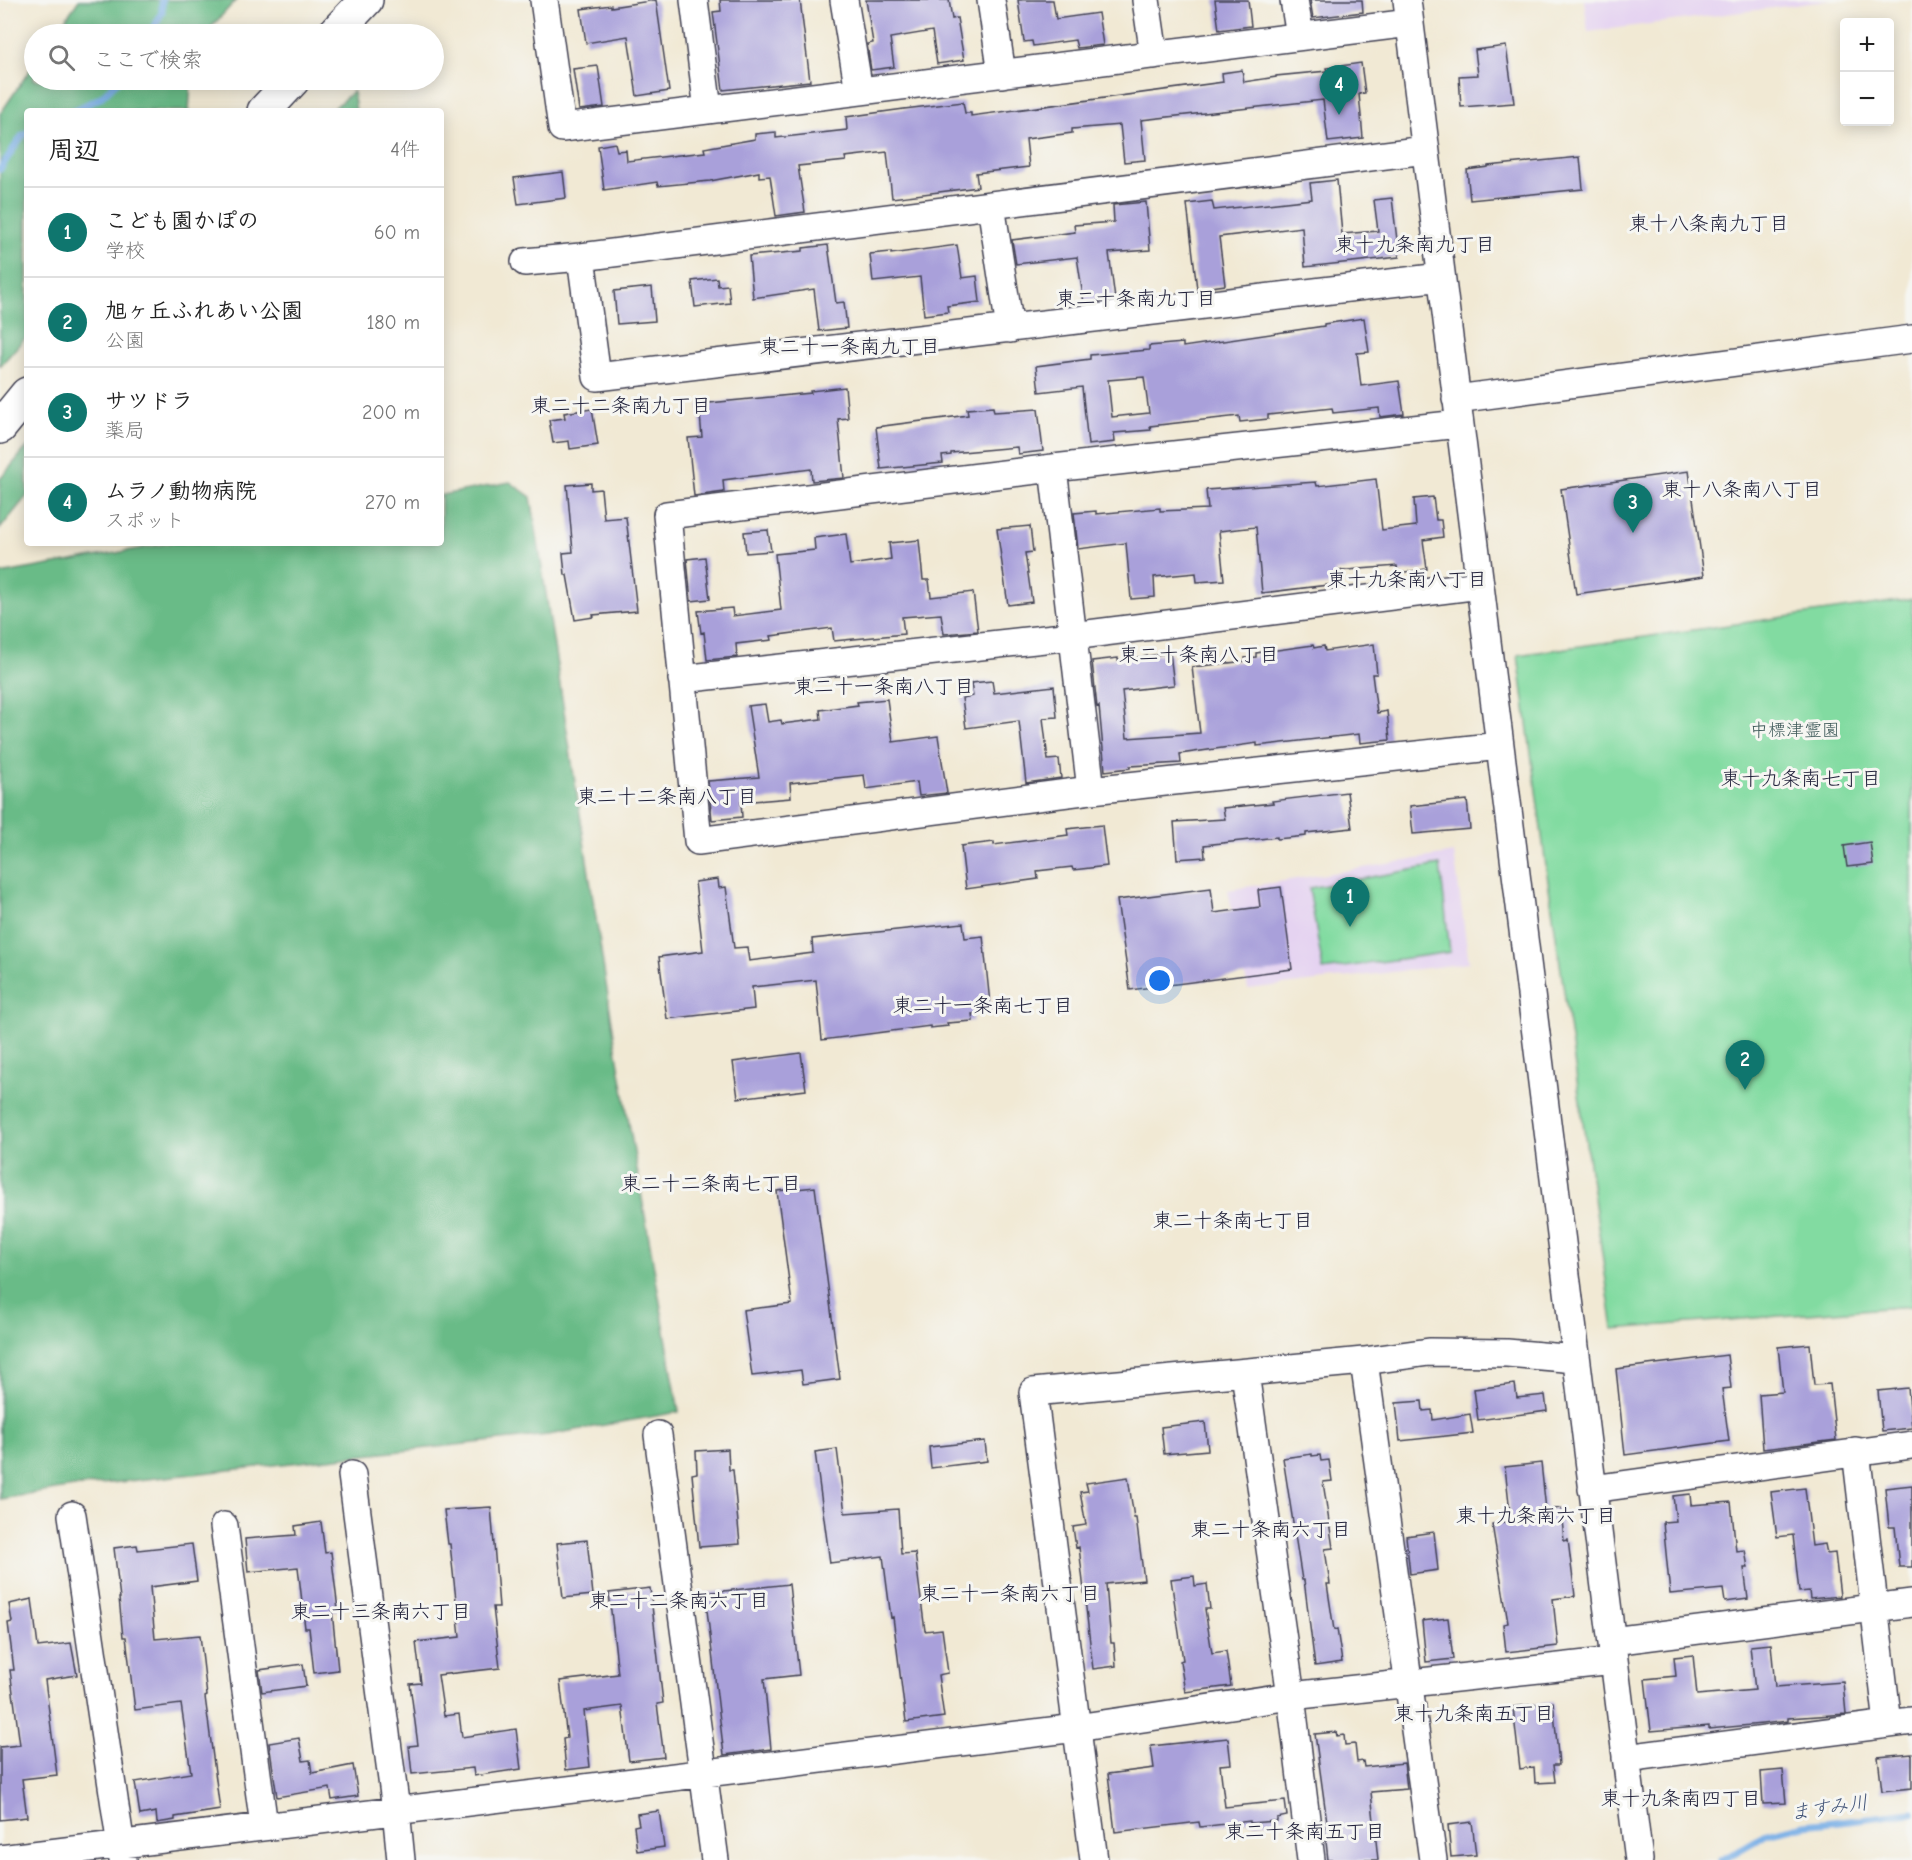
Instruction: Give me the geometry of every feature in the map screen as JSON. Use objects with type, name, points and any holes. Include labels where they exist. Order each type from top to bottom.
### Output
[{"type":"highway","points":[[343,24],[366,0]]},
{"type":"highway","points":[[267,108],[283,90]]},
{"type":"highway","points":[[0,427],[24,398]]},
{"type":"street","points":[[544,0],[562,128],[1300,36],[1408,11],[1639,1860]]},
{"type":"street","points":[[694,0],[708,110]]},
{"type":"street","points":[[844,0],[859,91]]},
{"type":"street","points":[[991,0],[1002,74]]},
{"type":"street","points":[[1146,0],[1154,55]]},
{"type":"street","points":[[1294,0],[1300,36]]},
{"type":"street","points":[[525,262],[581,257],[1425,150]]},
{"type":"street","points":[[991,205],[1010,329]]},
{"type":"street","points":[[581,257],[597,377],[1441,277]]},
{"type":"street","points":[[1500,746],[1091,790],[698,841],[667,515],[1053,468],[1458,412],[1912,339]]},
{"type":"street","points":[[1053,468],[1091,790]]},
{"type":"street","points":[[682,679],[1072,636],[1480,585]]},
{"type":"street","points":[[1094,1860],[1033,1392],[1364,1361],[1429,1352],[1507,1353],[1576,1359]]},
{"type":"street","points":[[1364,1361],[1433,1860]]},
{"type":"street","points":[[1245,1373],[1291,1696],[1311,1860]]},
{"type":"street","points":[[658,1435],[714,1860]]},
{"type":"street","points":[[1593,1489],[1912,1444]]},
{"type":"street","points":[[1626,1758],[1900,1722],[1873,1608],[1856,1451]]},
{"type":"street","points":[[352,1475],[401,1860]]},
{"type":"street","points":[[72,1515],[122,1852]]},
{"type":"street","points":[[224,1526],[264,1826]]},
{"type":"street","points":[[0,1858],[122,1852],[264,1826],[1076,1728],[1291,1696],[1409,1683],[1912,1603]]},
{"type":"shaded area","points":[[1584,0],[1833,0],[1588,32]]},
{"type":"shaded area","points":[[1454,853],[1469,963],[1248,989],[1228,890]]},
{"type":"green space","points":[[79,0],[236,0],[214,24],[62,24]]},
{"type":"green space","points":[[24,79],[24,90],[190,90],[189,108],[24,108],[24,339],[0,366],[0,114]]},
{"type":"green space","points":[[353,91],[356,108],[334,108]]},
{"type":"green space","points":[[24,451],[24,500],[0,529],[0,479]]},
{"type":"green space","points":[[510,482],[531,497],[616,1048],[679,1412],[548,1435],[74,1487],[0,1499],[0,574],[154,546],[444,546],[444,494]]},
{"type":"green space","name":"中標津霊園","points":[[1912,599],[1912,1306],[1613,1329],[1547,874],[1518,655]]},
{"type":"green space","points":[[1440,865],[1450,952],[1323,970],[1309,888]]},
{"type":"building","points":[[656,0],[669,91],[637,96],[628,36],[586,43],[581,9]]},
{"type":"building","points":[[720,0],[800,0],[810,81],[723,90],[713,12],[721,11]]},
{"type":"building","points":[[866,0],[949,0],[952,19],[957,18],[964,60],[937,64],[932,31],[890,38],[894,67],[871,70],[867,44],[873,43]]},
{"type":"building","points":[[1018,0],[1053,0],[1056,19],[1098,13],[1103,45],[1077,48],[1075,40],[1033,46],[1032,41],[1024,42]]},
{"type":"building","points":[[1215,0],[1248,0],[1251,26],[1219,30]]},
{"type":"building","points":[[1310,0],[1362,0],[1363,12],[1313,18]]},
{"type":"building","points":[[1506,46],[1514,103],[1461,107],[1459,76],[1478,75],[1475,50]]},
{"type":"building","points":[[1361,63],[1365,93],[1359,94],[1363,138],[1328,142],[1323,100],[1141,120],[1145,160],[1124,162],[1120,125],[1072,129],[1072,133],[1026,139],[1029,167],[976,173],[978,187],[892,198],[887,152],[845,157],[846,161],[798,166],[805,212],[776,216],[770,176],[759,177],[759,172],[710,181],[658,186],[657,182],[604,190],[598,146],[615,143],[617,151],[626,150],[627,161],[705,152],[704,148],[755,139],[755,134],[776,132],[776,138],[847,130],[846,117],[904,109],[963,102],[965,113],[971,113],[971,116],[1223,82],[1222,73],[1242,70],[1244,82],[1327,71],[1326,68]]},
{"type":"building","points":[[598,66],[604,107],[579,110],[573,69]]},
{"type":"building","points":[[1580,157],[1583,189],[1470,200],[1467,170]]},
{"type":"building","points":[[563,172],[566,198],[518,204],[514,178]]},
{"type":"building","points":[[1337,180],[1342,234],[1378,231],[1374,200],[1392,198],[1399,257],[1305,267],[1302,227],[1219,237],[1225,285],[1197,289],[1187,204],[1212,201],[1214,210],[1312,199],[1310,183]]},
{"type":"building","points":[[1146,202],[1150,250],[1109,253],[1115,299],[1084,303],[1077,257],[1016,264],[1012,240],[1075,232],[1074,225],[1114,222],[1113,205]]},
{"type":"building","points":[[828,245],[836,303],[844,302],[847,328],[819,331],[814,289],[753,298],[749,256],[803,251],[803,248]]},
{"type":"building","points":[[957,245],[962,278],[977,276],[980,302],[947,306],[948,312],[924,315],[920,277],[873,282],[870,254],[891,252],[891,254]]},
{"type":"building","points":[[717,278],[718,286],[728,285],[730,303],[695,307],[692,281]]},
{"type":"building","points":[[652,287],[655,321],[617,324],[614,291]]},
{"type":"building","points":[[1364,318],[1369,352],[1357,353],[1361,386],[1399,381],[1404,414],[1380,417],[1379,408],[1333,413],[1332,408],[1268,415],[1268,419],[1240,422],[1239,416],[1150,426],[1151,430],[1114,433],[1115,442],[1088,445],[1082,387],[1039,392],[1036,366],[1090,359],[1090,355],[1149,350],[1149,346],[1183,343],[1183,347],[1324,326],[1324,324]],"holes":[[[1144,377],[1149,413],[1112,417],[1108,380]]]},
{"type":"building","points":[[845,387],[848,418],[838,419],[844,478],[812,481],[811,469],[723,480],[724,492],[694,496],[688,438],[702,437],[699,404],[811,393],[810,391]]},
{"type":"building","points":[[993,407],[994,412],[1038,409],[1043,451],[1018,454],[1017,447],[951,453],[951,455],[942,456],[943,463],[881,469],[876,427],[968,415],[967,409]]},
{"type":"building","points":[[592,409],[598,445],[570,449],[569,441],[553,443],[549,420],[565,418],[564,413]]},
{"type":"building","points":[[1689,471],[1704,576],[1576,594],[1561,489]]},
{"type":"building","points":[[1376,479],[1382,530],[1416,526],[1414,499],[1433,497],[1436,520],[1441,520],[1443,537],[1423,540],[1427,569],[1398,573],[1397,566],[1335,571],[1336,584],[1262,593],[1256,527],[1219,531],[1224,580],[1197,582],[1196,573],[1154,577],[1155,597],[1131,599],[1126,543],[1078,549],[1074,513],[1096,511],[1096,514],[1160,508],[1160,511],[1208,509],[1206,490],[1316,482],[1317,486]]},
{"type":"building","points":[[591,483],[591,490],[601,489],[604,519],[626,517],[637,611],[593,615],[594,617],[575,620],[567,575],[565,575],[563,553],[573,552],[567,485]]},
{"type":"building","points":[[1030,526],[1033,552],[1025,553],[1032,602],[1008,605],[997,529]]},
{"type":"building","points":[[768,530],[771,551],[746,553],[744,532]]},
{"type":"building","points":[[846,534],[850,565],[891,559],[889,543],[919,540],[923,580],[929,580],[931,597],[973,592],[978,631],[944,634],[941,614],[902,617],[904,634],[834,641],[832,628],[771,636],[772,640],[736,644],[737,657],[707,660],[704,632],[701,633],[698,611],[732,608],[733,616],[781,610],[775,554],[815,550],[814,538]]},
{"type":"building","points":[[705,557],[710,599],[691,601],[687,559]]},
{"type":"building","points":[[1374,644],[1377,674],[1372,674],[1377,713],[1387,711],[1390,740],[1360,743],[1359,734],[1257,746],[1257,743],[1180,754],[1181,763],[1130,766],[1130,768],[1105,771],[1092,661],[1170,653],[1174,685],[1122,691],[1127,738],[1200,733],[1192,667],[1246,661],[1245,658],[1256,657],[1256,653],[1313,645],[1314,648],[1324,646],[1325,651]]},
{"type":"building","points":[[992,681],[994,693],[1054,686],[1057,717],[1043,718],[1048,760],[1059,759],[1061,778],[1026,783],[1019,721],[966,728],[962,698],[973,696],[971,683]]},
{"type":"building","points":[[887,699],[893,742],[938,736],[947,793],[919,796],[917,782],[866,789],[864,775],[790,783],[791,798],[741,802],[742,817],[712,820],[708,781],[759,777],[748,706],[765,704],[768,722],[781,720],[782,724],[821,719],[820,710],[858,705],[857,702]]},
{"type":"building","points":[[1347,792],[1352,828],[1306,833],[1306,836],[1204,845],[1205,857],[1177,859],[1174,822],[1225,819],[1223,808]]},
{"type":"building","points":[[1467,800],[1470,829],[1413,834],[1410,806]]},
{"type":"building","points":[[1102,825],[1107,866],[1037,871],[1038,879],[966,889],[961,846],[994,842],[994,845],[1068,835],[1067,829]]},
{"type":"building","points":[[1870,842],[1873,864],[1847,867],[1844,846]]},
{"type":"building","points":[[718,879],[719,888],[726,887],[734,948],[747,947],[749,961],[813,953],[812,939],[963,923],[965,938],[983,936],[991,1013],[972,1014],[973,1021],[947,1023],[948,1026],[930,1028],[930,1026],[822,1040],[816,980],[752,987],[754,1009],[667,1019],[659,957],[703,951],[695,882]]},
{"type":"building","points":[[1281,887],[1292,969],[1130,990],[1117,900],[1211,888],[1214,913],[1260,907],[1258,890]]},
{"type":"building","points":[[801,1053],[806,1090],[738,1098],[733,1062]]},
{"type":"building","points":[[815,1187],[840,1379],[803,1384],[801,1370],[752,1376],[743,1310],[792,1304],[777,1191]]},
{"type":"building","points":[[1810,1344],[1814,1385],[1830,1384],[1836,1440],[1763,1449],[1759,1394],[1783,1392],[1778,1347]]},
{"type":"building","points":[[1727,1355],[1731,1388],[1722,1389],[1729,1441],[1625,1455],[1616,1369]]},
{"type":"building","points":[[1515,1384],[1517,1398],[1545,1395],[1547,1411],[1478,1420],[1474,1389]]},
{"type":"building","points":[[1908,1388],[1912,1428],[1882,1431],[1878,1391]]},
{"type":"building","points":[[1422,1401],[1423,1411],[1432,1410],[1433,1420],[1470,1414],[1473,1433],[1400,1441],[1396,1403]]},
{"type":"building","points":[[1205,1422],[1208,1450],[1164,1454],[1161,1427]]},
{"type":"building","points":[[985,1441],[987,1461],[931,1468],[929,1447]]},
{"type":"building","points":[[728,1449],[729,1470],[733,1470],[740,1544],[699,1547],[692,1474],[697,1473],[696,1451]]},
{"type":"building","points":[[837,1449],[845,1513],[898,1509],[901,1554],[915,1553],[925,1631],[942,1629],[948,1673],[938,1675],[944,1717],[906,1722],[883,1556],[830,1563],[815,1452]]},
{"type":"building","points":[[1312,1454],[1312,1456],[1320,1455],[1321,1461],[1329,1460],[1332,1481],[1323,1482],[1333,1548],[1325,1549],[1330,1584],[1327,1584],[1334,1630],[1337,1629],[1342,1662],[1315,1666],[1304,1580],[1302,1580],[1283,1458]]},
{"type":"building","points":[[1541,1463],[1546,1510],[1561,1508],[1564,1541],[1568,1540],[1575,1596],[1553,1599],[1558,1646],[1506,1652],[1503,1624],[1508,1623],[1492,1524],[1511,1521],[1505,1467]]},
{"type":"building","points":[[1128,1477],[1144,1580],[1106,1584],[1111,1643],[1114,1643],[1116,1666],[1093,1669],[1079,1547],[1076,1548],[1073,1527],[1086,1525],[1080,1492],[1088,1491],[1086,1483]]},
{"type":"building","points":[[1912,1485],[1912,1567],[1899,1567],[1895,1527],[1889,1527],[1885,1488]]},
{"type":"building","points":[[1805,1488],[1812,1546],[1825,1544],[1827,1554],[1835,1553],[1840,1596],[1810,1599],[1809,1591],[1799,1592],[1793,1535],[1777,1537],[1771,1492]]},
{"type":"building","points":[[1690,1494],[1691,1505],[1731,1502],[1736,1551],[1745,1550],[1748,1568],[1744,1568],[1748,1599],[1725,1602],[1723,1589],[1670,1594],[1663,1522],[1676,1521],[1673,1496]]},
{"type":"building","points":[[491,1507],[499,1607],[493,1607],[500,1668],[438,1675],[444,1716],[459,1714],[462,1737],[516,1729],[521,1769],[474,1776],[473,1768],[412,1774],[409,1746],[418,1745],[410,1684],[421,1683],[416,1642],[460,1637],[444,1510]]},
{"type":"building","points":[[321,1522],[325,1553],[331,1552],[338,1610],[332,1611],[338,1670],[314,1673],[309,1628],[305,1628],[298,1567],[248,1572],[245,1539],[296,1535],[295,1526]]},
{"type":"building","points":[[1434,1532],[1438,1570],[1410,1574],[1406,1536]]},
{"type":"building","points":[[587,1540],[593,1595],[563,1598],[557,1543]]},
{"type":"building","points":[[192,1544],[197,1581],[150,1587],[155,1639],[200,1635],[207,1696],[205,1697],[220,1810],[175,1817],[175,1820],[157,1823],[156,1812],[140,1815],[135,1782],[191,1773],[181,1704],[135,1710],[126,1637],[123,1637],[114,1548],[137,1545],[138,1550]]},
{"type":"building","points":[[1194,1576],[1195,1586],[1207,1584],[1210,1609],[1205,1609],[1212,1653],[1226,1651],[1231,1686],[1185,1692],[1180,1661],[1183,1660],[1171,1579]]},
{"type":"building","points":[[789,1584],[799,1675],[764,1679],[771,1749],[724,1755],[705,1593]]},
{"type":"building","points":[[650,1588],[663,1703],[657,1704],[664,1757],[629,1761],[622,1706],[584,1711],[590,1767],[566,1770],[563,1739],[567,1738],[560,1681],[618,1674],[609,1593]]},
{"type":"building","points":[[32,1599],[38,1647],[71,1643],[77,1675],[45,1680],[57,1775],[22,1779],[27,1817],[0,1820],[0,1747],[20,1745],[10,1670],[14,1670],[8,1623],[12,1622],[9,1604]]},
{"type":"building","points":[[1448,1618],[1453,1659],[1426,1662],[1422,1621]]},
{"type":"building","points":[[1771,1644],[1775,1687],[1843,1682],[1846,1714],[1788,1718],[1788,1721],[1709,1729],[1709,1726],[1651,1731],[1645,1679],[1676,1676],[1674,1657],[1693,1655],[1697,1695],[1755,1690],[1750,1646]]},
{"type":"building","points":[[303,1664],[306,1686],[262,1692],[259,1670]]},
{"type":"building","points":[[1553,1702],[1559,1765],[1553,1765],[1555,1782],[1535,1783],[1534,1767],[1520,1769],[1513,1707]]},
{"type":"building","points":[[1336,1732],[1337,1736],[1344,1735],[1345,1745],[1355,1744],[1357,1762],[1363,1761],[1364,1767],[1404,1763],[1407,1789],[1371,1792],[1378,1860],[1328,1860],[1324,1823],[1327,1822],[1315,1734]]},
{"type":"building","points":[[299,1738],[303,1761],[310,1760],[312,1773],[353,1765],[358,1796],[332,1800],[330,1788],[277,1797],[269,1743]]},
{"type":"building","points":[[1228,1738],[1231,1764],[1220,1765],[1225,1807],[1285,1801],[1287,1816],[1277,1818],[1277,1821],[1250,1823],[1250,1821],[1200,1827],[1199,1822],[1115,1832],[1108,1774],[1154,1768],[1151,1746]]},
{"type":"building","points":[[1912,1754],[1912,1788],[1882,1791],[1878,1757]]},
{"type":"building","points":[[1783,1770],[1786,1803],[1763,1804],[1761,1772]]},
{"type":"building","points":[[659,1811],[664,1847],[637,1851],[634,1826],[639,1825],[637,1814]]},
{"type":"building","points":[[1472,1822],[1476,1855],[1451,1857],[1448,1825]]},
{"type":"waterway","points":[[156,24],[162,12],[162,0]]},
{"type":"waterway","points":[[79,108],[100,98],[108,90]]},
{"type":"waterway","points":[[0,169],[24,135]]},
{"type":"waterway","name":"ますみ川","points":[[1722,1860],[1767,1834],[1805,1825],[1912,1813]]},
{"type":"place","name":"ムラノ動物病院","points":[[1339,115]]},
{"type":"place","name":"サツドラ","points":[[1633,533]]},
{"type":"place","name":"こども園かぽの","points":[[1350,927]]},
{"type":"place","name":"旭ヶ丘ふれあい公園","points":[[1745,1090]]},
{"type":"district","name":"東十八条南九丁目","points":[[1709,223]]},
{"type":"district","name":"東十九条南九丁目","points":[[1415,244]]},
{"type":"district","name":"東二十条南九丁目","points":[[1136,298]]},
{"type":"district","name":"東二十一条南九丁目","points":[[850,346]]},
{"type":"district","name":"東二十二条南九丁目","points":[[621,405]]},
{"type":"district","name":"東十八条南八丁目","points":[[1742,489]]},
{"type":"district","name":"東十九条南八丁目","points":[[1407,579]]},
{"type":"district","name":"東二十条南八丁目","points":[[1199,654]]},
{"type":"district","name":"東二十一条南八丁目","points":[[884,686]]},
{"type":"district","name":"東十九条南七丁目","points":[[1801,778]]},
{"type":"district","name":"東二十二条南八丁目","points":[[667,796]]},
{"type":"district","name":"東二十一条南七丁目","points":[[983,1005]]},
{"type":"district","name":"東二十二条南七丁目","points":[[711,1183]]},
{"type":"district","name":"東二十条南七丁目","points":[[1233,1220]]},
{"type":"district","name":"東十九条南六丁目","points":[[1536,1515]]},
{"type":"district","name":"東二十条南六丁目","points":[[1271,1529]]},
{"type":"district","name":"東二十一条南六丁目","points":[[1010,1593]]},
{"type":"district","name":"東二十二条南六丁目","points":[[679,1600]]},
{"type":"district","name":"東二十三条南六丁目","points":[[381,1611]]},
{"type":"district","name":"東十九条南五丁目","points":[[1474,1713]]},
{"type":"district","name":"東十九条南四丁目","points":[[1681,1798]]},
{"type":"district","name":"東二十条南五丁目","points":[[1305,1831]]}]
